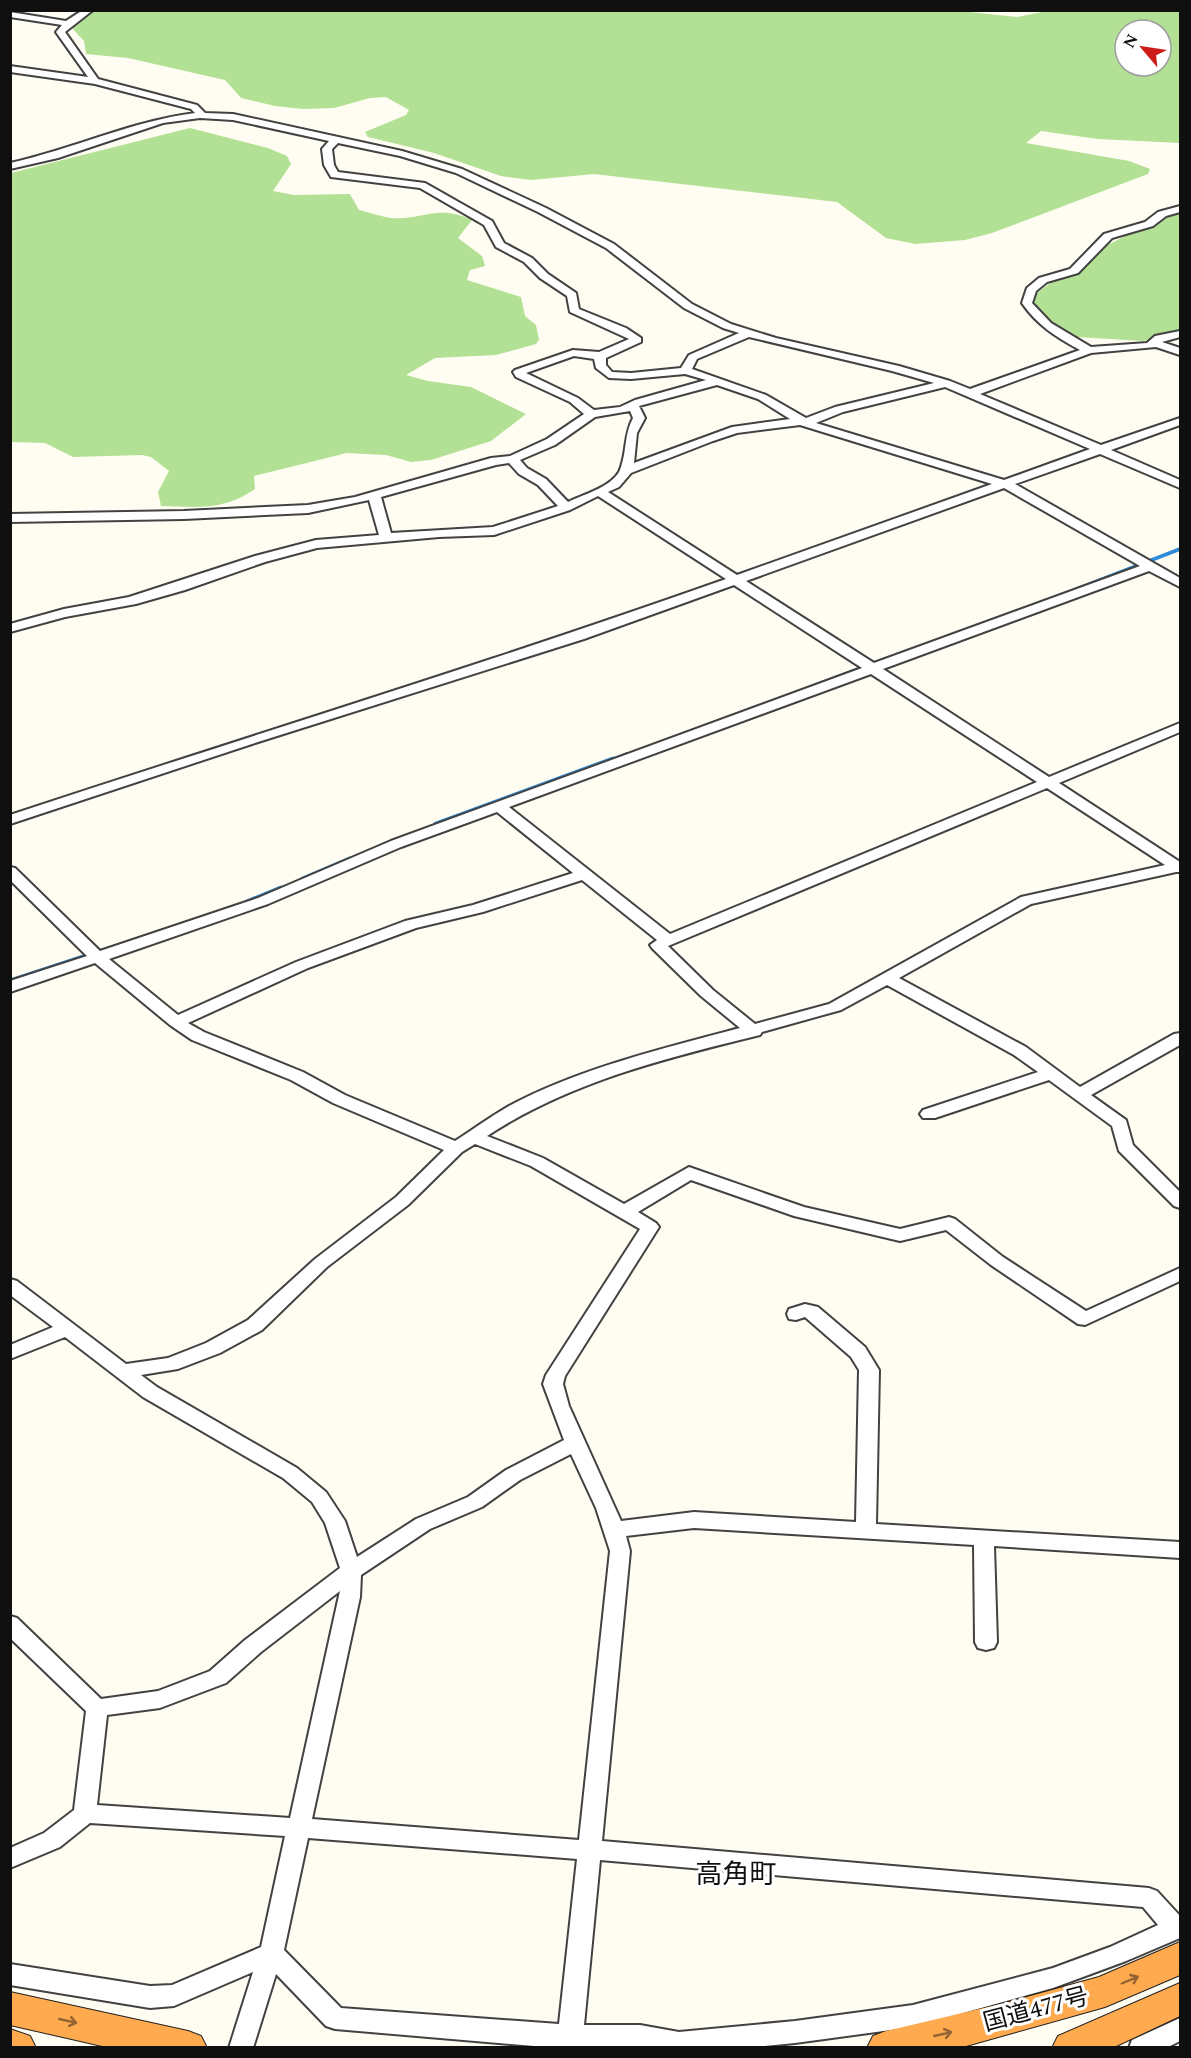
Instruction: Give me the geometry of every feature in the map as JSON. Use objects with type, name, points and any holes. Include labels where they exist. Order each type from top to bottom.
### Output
[{"type":"highway","name":"国道477号","points":[[886,2048],[1009,2019],[1105,1991],[1179,1938]]},
{"type":"highway","name":"国道477号","points":[[1071,2048],[1180,1999]]},
{"type":"highway","points":[[10,2008],[188,2048]]},
{"type":"highway","points":[[10,2046],[17,2048]]},
{"type":"street","points":[[89,10],[60,30],[94,81]]},
{"type":"street","points":[[10,14],[68,24]]},
{"type":"street","points":[[10,69],[94,81],[194,107],[201,113],[200,115]]},
{"type":"street","points":[[10,166],[55,156],[162,120],[200,115],[233,117],[402,154],[459,171],[489,183],[610,246],[688,306],[747,334],[895,368],[946,383],[1180,484]]},
{"type":"street","points":[[334,140],[327,149],[329,165],[334,175],[422,184],[488,223],[500,245],[528,260],[544,276],[572,295],[574,310],[584,317],[603,322],[637,340],[600,356],[573,353],[519,372],[520,375],[574,400],[592,414]]},
{"type":"street","points":[[1089,350],[1043,323],[1032,312],[1027,303],[1031,290],[1043,280],[1074,272],[1108,236],[1149,224],[1162,214],[1180,209]]},
{"type":"street","points":[[685,371],[693,357],[747,334]]},
{"type":"street","points":[[971,393],[1089,350],[1149,346],[1156,343],[1159,338],[1180,334]]},
{"type":"street","points":[[1156,343],[1180,352]]},
{"type":"street","points":[[600,356],[600,366],[609,375],[631,376],[685,371],[762,397],[803,422],[1005,484],[1180,583]]},
{"type":"street","points":[[10,518],[282,511],[327,505],[374,495],[495,461],[512,459],[551,442],[592,414],[609,413],[717,381]]},
{"type":"street","points":[[10,628],[64,613],[130,601],[316,544],[494,531],[566,507],[615,484],[627,470],[736,430],[803,422],[890,396],[921,392],[946,383]]},
{"type":"street","points":[[627,470],[631,433],[639,418],[633,405]]},
{"type":"street","points":[[609,413],[634,428]]},
{"type":"street","points":[[10,820],[247,741],[579,636],[1180,422]]},
{"type":"street","points":[[512,459],[523,471],[542,482],[566,507]]},
{"type":"street","points":[[600,492],[1180,867]]},
{"type":"street","points":[[374,495],[386,538]]},
{"type":"street","points":[[10,987],[264,901],[396,844],[1147,563]]},
{"type":"street","points":[[754,1030],[707,993],[658,945],[1180,727]]},
{"type":"street","points":[[500,807],[667,940]]},
{"type":"street","points":[[121,1371],[171,1364],[213,1348],[255,1325],[321,1263],[402,1201],[456,1148],[515,1110],[582,1081],[673,1051],[835,1007],[1026,900],[1180,867]]},
{"type":"street","points":[[10,871],[98,958],[176,1022],[198,1036],[297,1076],[339,1099],[456,1148]]},
{"type":"street","points":[[176,1022],[302,965],[411,924],[477,909],[584,873]]},
{"type":"street","points":[[887,978],[1020,1051],[1120,1124],[1125,1146],[1180,1202]]},
{"type":"street","points":[[1078,1095],[1180,1038]]},
{"type":"street","points":[[929,1114],[1053,1073]]},
{"type":"street","points":[[472,1136],[537,1162],[650,1227],[556,1375],[553,1384],[574,1443],[615,1530],[620,1551],[570,2042]]},
{"type":"street","points":[[625,1212],[689,1173],[800,1212],[900,1235],[949,1223],[997,1261],[1085,1319],[1180,1274]]},
{"type":"street","points":[[10,1285],[150,1392],[290,1473],[319,1497],[335,1521],[351,1571],[350,1597],[271,1953],[241,2048]]},
{"type":"street","points":[[796,1314],[805,1310],[811,1312],[858,1352],[869,1370],[866,1531]]},
{"type":"street","points":[[10,1353],[66,1329]]},
{"type":"street","points":[[97,1708],[160,1699],[218,1677],[254,1646],[351,1571],[423,1524],[475,1502],[513,1474],[574,1443]]},
{"type":"street","points":[[615,1530],[694,1520],[1180,1550]]},
{"type":"street","points":[[984,1538],[986,1642]]},
{"type":"street","points":[[10,1624],[97,1708]]},
{"type":"street","points":[[85,1814],[97,1708]]},
{"type":"street","points":[[10,1859],[52,1840],[85,1814],[299,1828],[590,1850],[1149,1898],[1179,1938],[1118,1954],[1053,1978],[913,2016],[795,2032],[679,2043],[640,2036],[570,2042],[335,2018],[271,1953]]},
{"type":"street","points":[[10,1974],[150,1997],[174,1995],[271,1953]]},
{"type":"street","points":[[1141,2048],[1180,2030]]},
{"type":"green space","points":[[84,10],[950,10],[1017,17],[1052,10],[1180,11],[1180,143],[1098,139],[1041,131],[1026,143],[1129,161],[1150,169],[1148,174],[992,233],[965,240],[915,244],[886,238],[837,202],[594,174],[531,180],[501,176],[434,153],[368,137],[365,132],[406,115],[409,110],[386,97],[370,98],[334,108],[303,109],[275,106],[241,98],[225,80],[128,58],[86,54],[84,41],[71,27],[73,19]]},
{"type":"green space","points":[[190,128],[268,148],[287,156],[291,164],[273,191],[294,195],[350,194],[359,210],[388,217],[403,218],[449,213],[472,220],[458,238],[482,256],[485,266],[470,270],[467,280],[521,297],[525,316],[536,325],[539,340],[536,344],[496,355],[435,358],[406,375],[428,381],[471,387],[526,414],[491,441],[431,460],[411,462],[386,455],[347,453],[254,476],[255,489],[243,496],[221,504],[199,507],[161,506],[158,492],[169,471],[151,457],[142,455],[73,457],[45,443],[11,442],[11,173]]},
{"type":"green space","points":[[1180,208],[1180,335],[1143,341],[1077,337],[1034,313],[1029,299],[1088,255]]},
{"type":"waterway","points":[[1077,589],[1180,549]]},
{"type":"waterway","points":[[811,687],[861,668]]},
{"type":"waterway","points":[[609,761],[627,754]]},
{"type":"waterway","points":[[436,824],[613,759]]},
{"type":"waterway","points":[[303,879],[350,859]]},
{"type":"waterway","points":[[247,902],[281,888]]},
{"type":"waterway","points":[[10,981],[83,957]]},
{"type":"district","name":"高角町","points":[[736,1875]]}]
